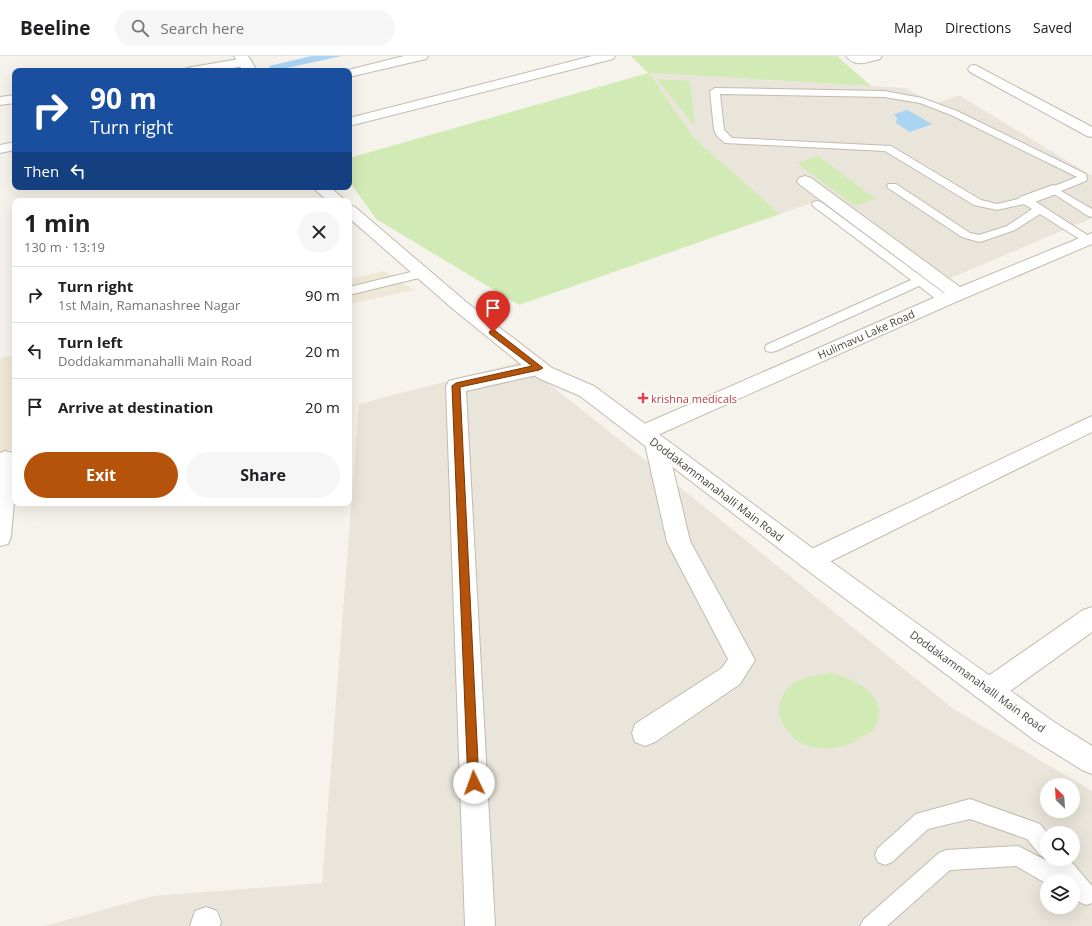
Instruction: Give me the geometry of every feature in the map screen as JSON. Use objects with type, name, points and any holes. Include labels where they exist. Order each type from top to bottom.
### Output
[{"type":"street","points":[[352,72],[421,56]]},
{"type":"street","points":[[352,121],[608,56]]},
{"type":"street","points":[[853,56],[858,60],[875,56]]},
{"type":"street","points":[[212,68],[245,63]]},
{"type":"street","points":[[976,69],[1092,133]]},
{"type":"street","points":[[0,102],[12,100]]},
{"type":"street","points":[[0,149],[12,147]]},
{"type":"street","points":[[805,181],[951,297]]},
{"type":"street","points":[[324,190],[334,198]]},
{"type":"street","points":[[1026,200],[1053,190]]},
{"type":"street","name":"Doddakammanahalli Main Road","points":[[352,213],[459,305],[539,368],[546,373],[587,391],[811,560],[1044,731],[1092,761]]},
{"type":"street","name":"Hulimavu Lake Road","points":[[649,438],[951,297],[1090,239]]},
{"type":"street","points":[[480,926],[456,386],[539,368]]},
{"type":"street","points":[[811,560],[1092,423]]},
{"type":"street","points":[[646,733],[731,676],[742,660],[679,542],[649,438]]},
{"type":"street","points":[[0,537],[5,459]]},
{"type":"street","points":[[990,690],[1092,618]]},
{"type":"lane","points":[[750,86],[836,87],[922,101],[954,113],[1083,178],[1053,190]]},
{"type":"lane","points":[[884,94],[715,92],[719,130],[721,134],[729,141],[887,148],[978,203],[997,207],[1026,200],[1090,239]]},
{"type":"lane","points":[[892,186],[966,234],[979,239],[1010,228],[1040,209]]},
{"type":"lane","points":[[1053,190],[1092,214]]},
{"type":"lane","points":[[817,204],[920,282],[951,297]]},
{"type":"lane","points":[[352,290],[423,273]]},
{"type":"lane","points":[[771,348],[920,282]]},
{"type":"lane","points":[[885,855],[923,821],[970,809],[1033,831],[1040,840]]},
{"type":"lane","points":[[871,926],[946,860],[1018,856],[1050,874]]},
{"type":"lane","points":[[1062,866],[1084,894]]},
{"type":"shaded area","points":[[649,73],[906,88],[935,104],[959,95],[1092,176],[1092,218],[932,286],[817,201],[780,214],[694,138]]},
{"type":"shaded area","points":[[385,271],[414,290],[352,303],[352,278]]},
{"type":"shaded area","points":[[12,356],[12,450],[0,452],[0,358]]},
{"type":"shaded area","points":[[521,362],[701,504],[952,708],[1070,778],[1040,778],[1040,818],[1080,818],[1080,784],[1092,791],[1092,926],[45,926],[153,896],[322,883],[359,404]]},
{"type":"green space","points":[[631,56],[837,56],[871,86],[649,73],[694,138],[780,214],[519,305],[376,219],[352,185],[352,157],[648,73]]},
{"type":"green space","points":[[657,79],[690,81],[695,127]]},
{"type":"green space","points":[[818,156],[876,199],[855,206],[797,163]]},
{"type":"green space","points":[[831,673],[857,683],[871,694],[879,709],[876,726],[873,731],[842,747],[821,748],[800,743],[787,730],[780,717],[779,711],[782,698],[785,692],[796,682],[809,677]]},
{"type":"water","points":[[312,56],[342,56],[287,68],[270,68],[269,66]]},
{"type":"water","points":[[907,110],[932,124],[910,132],[896,123],[897,118],[894,114]]},
{"type":"place","name":"krishna medicals","points":[[643,398]]},
{"type":"route","points":[[474,783],[456,386],[539,368],[493,332]]}]
